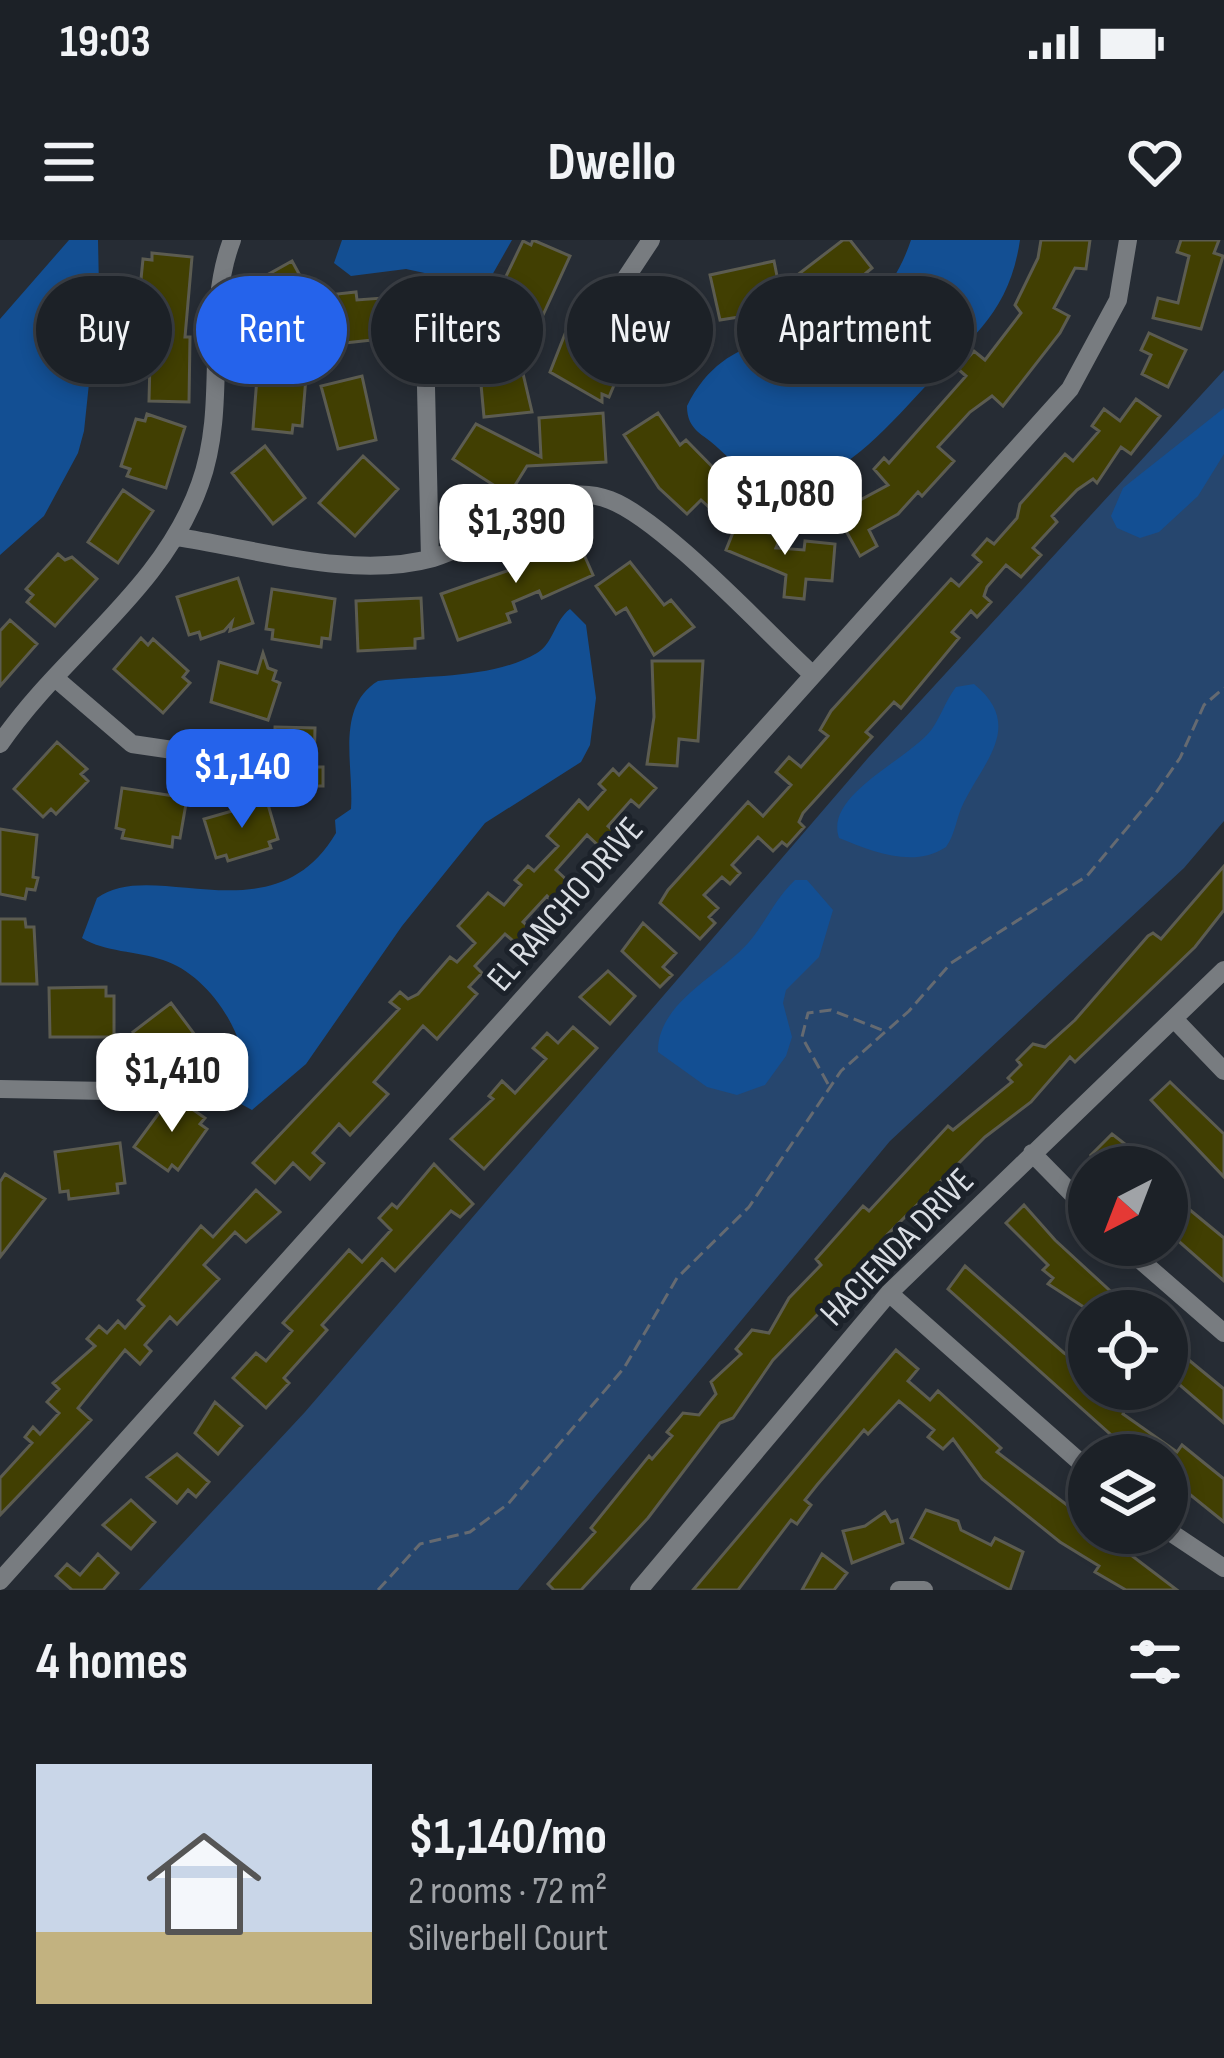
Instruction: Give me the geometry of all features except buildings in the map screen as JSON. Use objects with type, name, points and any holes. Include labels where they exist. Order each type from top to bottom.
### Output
[{"type":"street","points":[[0,744],[177,537],[214,436],[220,271],[232,240]]},
{"type":"street","points":[[627,276],[651,240]]},
{"type":"street","name":"EL RANCHO DRIVE","points":[[0,1581],[1070,389],[1118,300],[1128,240]]},
{"type":"street","points":[[426,387],[430,559]]},
{"type":"street","points":[[177,537],[349,563],[430,559],[479,541],[565,492],[610,500],[655,529],[812,674]]},
{"type":"street","points":[[55,678],[132,744],[220,757]]},
{"type":"street","name":"HACIENDA DRIVE","points":[[639,1590],[889,1293],[1224,970]]},
{"type":"street","points":[[1176,1021],[1224,1071]]},
{"type":"street","points":[[0,1089],[109,1091]]},
{"type":"street","points":[[1032,1153],[1068,1190]]},
{"type":"street","points":[[1147,1266],[1224,1333]]},
{"type":"street","points":[[889,1293],[1068,1451]]},
{"type":"street","points":[[1188,1544],[1224,1568]]},
{"type":"street","points":[[898,1590],[924,1590]]},
{"type":"path","points":[[378,1590],[410,1551],[483,1526],[508,1504],[624,1368],[669,1288],[749,1207],[830,1085],[951,963],[1087,876],[1160,787],[1204,705],[1224,688]]},
{"type":"path","points":[[830,1085],[802,1037],[808,1013],[831,1010],[885,1031]]},
{"type":"shaded area","points":[[69,240],[98,240],[99,276],[38,276]]},
{"type":"shaded area","points":[[342,240],[512,240],[492,276],[438,276],[406,269],[351,276],[334,263]]},
{"type":"shaded area","points":[[911,240],[1020,240],[1007,287],[974,337],[974,276],[893,276]]},
{"type":"shaded area","points":[[36,278],[36,384],[89,384],[78,453],[44,516],[0,555],[0,319]]},
{"type":"shaded area","points":[[737,352],[737,384],[928,384],[855,456],[804,481],[777,482],[748,471],[693,427],[687,406],[703,384],[713,384],[713,370]]},
{"type":"shaded area","points":[[1224,370],[1224,821],[1184,868],[890,1141],[518,1590],[139,1590],[305,1412],[868,758]]},
{"type":"shaded area","points":[[1224,408],[1224,454],[1198,496],[1159,532],[1140,538],[1117,528],[1111,516],[1123,488]]},
{"type":"shaded area","points":[[570,609],[586,625],[596,698],[590,745],[581,762],[485,823],[402,926],[306,1064],[252,1110],[241,1104],[244,1062],[229,1019],[200,982],[182,969],[82,938],[97,898],[121,888],[149,885],[247,890],[280,882],[310,865],[336,833],[335,820],[351,809],[351,722],[365,692],[378,681],[481,672],[520,661],[543,649]]},
{"type":"shaded area","points":[[974,684],[996,714],[996,743],[946,847],[906,857],[839,838],[838,822],[856,792],[921,741],[956,687]]},
{"type":"shaded area","points":[[795,880],[807,880],[833,910],[819,957],[786,990],[783,1003],[792,1037],[786,1056],[765,1085],[737,1095],[707,1087],[658,1052],[660,1034],[679,1004],[749,942]]}]
